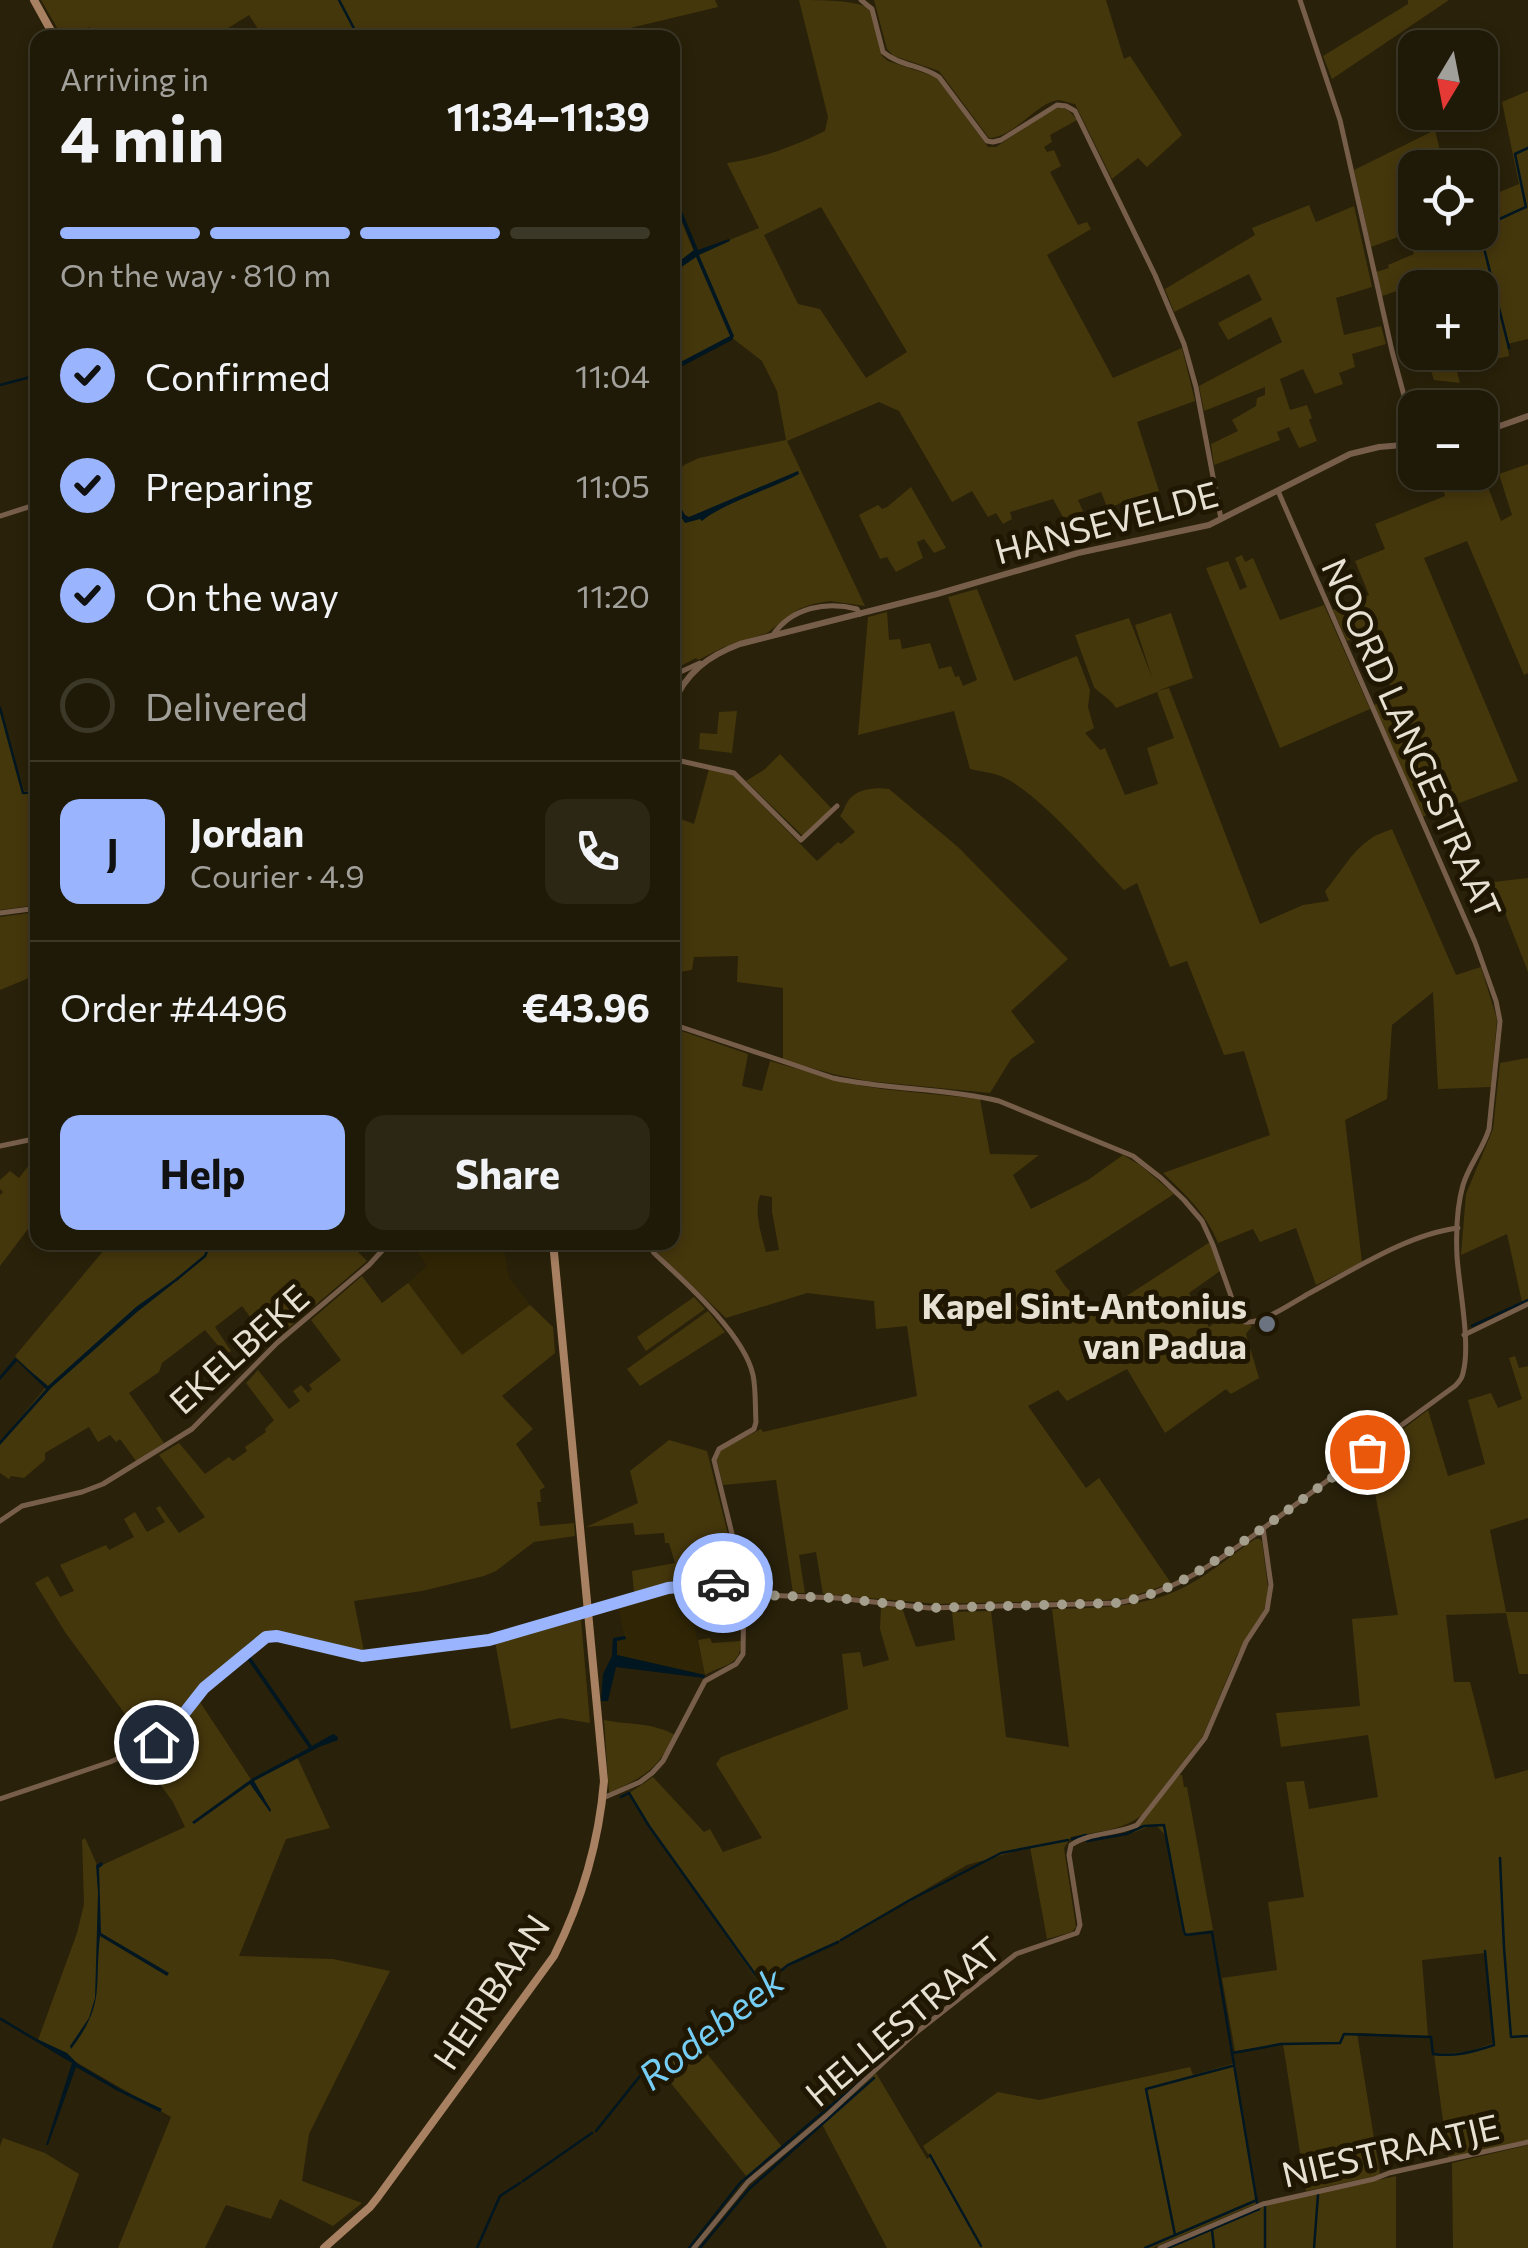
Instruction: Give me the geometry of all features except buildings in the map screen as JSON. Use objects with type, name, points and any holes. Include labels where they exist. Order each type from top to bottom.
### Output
[{"type":"main road","points":[[34,0],[51,30]]},
{"type":"main road","name":"HEIRBAAN","points":[[324,2248],[378,2197],[554,1956],[581,1892],[595,1841],[604,1781],[554,1250]]},
{"type":"street","points":[[861,0],[872,8],[884,52],[898,62],[939,77],[987,141],[1001,140],[1057,105],[1074,111],[1184,344],[1221,520]]},
{"type":"street","points":[[1300,0],[1340,120],[1402,390]]},
{"type":"street","points":[[1498,427],[1528,416]]},
{"type":"street","name":"HANSEVELDE","points":[[680,690],[703,662],[724,650],[1056,559],[1198,528],[1350,454],[1398,445]]},
{"type":"street","name":"NOORD LANGESTRAAT","points":[[0,1799],[156,1742],[171,1730],[204,1688],[266,1637],[277,1636],[362,1656],[489,1640],[674,1586],[721,1583],[759,1595],[952,1609],[1134,1600],[1187,1580],[1454,1386],[1463,1373],[1464,1335],[1456,1252],[1462,1186],[1489,1129],[1500,1021],[1475,942],[1278,490]]},
{"type":"street","points":[[0,516],[30,507]]},
{"type":"street","points":[[774,635],[780,626],[821,605],[850,607],[860,614]]},
{"type":"street","points":[[680,761],[734,773],[801,840],[837,806]]},
{"type":"street","points":[[0,913],[30,909]]},
{"type":"street","points":[[680,1027],[833,1078],[999,1100],[1133,1156],[1161,1178],[1202,1221],[1236,1310],[1245,1322],[1252,1323],[1279,1310],[1396,1249],[1437,1231],[1458,1228]]},
{"type":"street","points":[[0,1146],[30,1140]]},
{"type":"street","name":"EKELBEKE","points":[[0,1521],[22,1506],[102,1484],[192,1428],[277,1343],[382,1250]]},
{"type":"street","points":[[602,1798],[640,1782],[664,1761],[706,1681],[741,1660],[744,1644],[744,1590],[714,1460],[719,1449],[754,1430],[752,1373],[722,1321],[652,1250]]},
{"type":"street","points":[[1464,1335],[1528,1304]]},
{"type":"street","name":"HELLESTRAAT","points":[[694,2248],[748,2182],[913,2035],[1016,1954],[1077,1933],[1080,1925],[1070,1845],[1082,1838],[1136,1825],[1205,1738],[1246,1642],[1267,1610],[1271,1586],[1263,1528]]},
{"type":"street","name":"NIESTRAATJE","points":[[1160,2248],[1263,2204],[1528,2142]]},
{"type":"shaded area","points":[[41,0],[715,0],[718,7],[622,30],[259,30],[249,15],[225,30],[58,30]]},
{"type":"shaded area","points":[[799,0],[847,2],[870,9],[882,56],[936,77],[988,147],[996,147],[1053,109],[1069,112],[1077,120],[1050,135],[1052,142],[1044,147],[1047,152],[1054,150],[1061,166],[1050,172],[1078,225],[1087,222],[1091,229],[1047,255],[1113,378],[1182,348],[1195,401],[1137,422],[1159,491],[1108,509],[1101,492],[1078,500],[1083,511],[1064,519],[1053,499],[1010,512],[1012,519],[1003,524],[996,513],[988,517],[972,491],[952,502],[899,411],[879,402],[787,441],[865,606],[830,601],[813,604],[799,609],[767,633],[680,666],[680,469],[699,458],[786,440],[777,391],[762,361],[731,337],[680,362],[680,218],[695,254],[759,228],[727,163],[765,155],[825,131],[828,117]],"holes":[[[821,207],[907,352],[866,378],[820,309],[798,304],[764,235]]]},
{"type":"shaded area","points":[[874,0],[1106,0],[1124,59],[1130,56],[1182,135],[1147,167],[1138,158],[1112,179],[1075,104],[1051,102],[1008,132],[989,138],[939,71],[894,56],[887,49]]},
{"type":"shaded area","points":[[1408,0],[1449,0],[1405,30],[1398,30],[1398,34],[1332,79],[1323,56],[1408,4]]},
{"type":"shaded area","points":[[1528,91],[1528,339],[1507,344],[1509,356],[1498,358],[1498,270],[1398,270],[1398,291],[1382,296],[1376,272],[1414,254],[1412,250],[1498,250],[1498,193],[1519,184],[1502,102]]},
{"type":"shaded area","points":[[1435,130],[1440,150],[1398,150],[1398,237],[1371,247],[1354,170]]},
{"type":"shaded area","points":[[1309,205],[1316,222],[1354,206],[1372,287],[1336,298],[1344,335],[1381,326],[1386,344],[1352,354],[1355,367],[1339,373],[1343,384],[1315,394],[1303,369],[1280,379],[1290,410],[1307,405],[1317,441],[1299,448],[1289,427],[1277,432],[1280,440],[1214,465],[1211,444],[1238,431],[1232,420],[1256,406],[1257,398],[1265,395],[1265,387],[1204,411],[1199,386],[1282,342],[1271,317],[1228,340],[1218,323],[1262,300],[1249,274],[1174,312],[1165,289],[1255,235],[1252,228]]},
{"type":"shaded area","points":[[1431,370],[1457,370],[1460,383],[1434,380]]},
{"type":"shaded area","points":[[1528,464],[1528,673],[1524,675],[1467,541],[1424,558],[1518,781],[1422,817],[1374,705],[1394,695],[1371,632],[1347,641],[1333,610],[1369,595],[1355,561],[1385,549],[1375,524],[1445,496],[1443,490],[1489,490],[1501,521],[1512,515],[1499,474]]},
{"type":"shaded area","points":[[911,487],[946,548],[934,553],[924,539],[917,542],[923,558],[896,572],[887,557],[880,559],[859,515],[878,505],[882,509],[887,507]]},
{"type":"shaded area","points":[[1242,555],[1245,562],[1253,558],[1280,620],[1324,605],[1370,709],[1280,748],[1206,568],[1228,561],[1240,590],[1247,587],[1235,558]]},
{"type":"shaded area","points":[[977,589],[1014,681],[1077,656],[1090,690],[1088,707],[1094,728],[1085,733],[1100,750],[1105,748],[1125,795],[1158,784],[1147,748],[1174,738],[1157,692],[1116,708],[1094,687],[1075,635],[1129,618],[1153,680],[1135,625],[1171,613],[1193,678],[1157,691],[1169,688],[1260,924],[1303,905],[1329,901],[1325,891],[1351,857],[1371,838],[1392,829],[1456,975],[1481,967],[1497,1019],[1491,1087],[1438,1089],[1433,992],[1392,1025],[1387,1099],[1345,1120],[1362,1262],[1316,1285],[1296,1228],[1260,1242],[1253,1229],[1218,1243],[1201,1213],[1163,1173],[1270,1135],[1244,1051],[1224,1055],[1187,961],[1170,967],[1137,883],[1124,890],[1024,790],[1000,776],[970,769],[954,711],[858,735],[868,617],[887,612],[889,640],[900,639],[902,649],[930,643],[939,669],[951,666],[963,686],[977,680],[948,597]]},
{"type":"shaded area","points":[[0,709],[24,791],[30,791],[30,906],[0,910]]},
{"type":"shaded area","points":[[737,711],[732,753],[699,749],[700,733],[717,734],[719,712]]},
{"type":"shaded area","points":[[780,754],[832,809],[803,836],[746,781]]},
{"type":"shaded area","points":[[709,769],[730,773],[817,861],[855,832],[840,816],[851,797],[866,790],[889,789],[958,847],[1068,959],[1011,1011],[1035,1042],[1011,1059],[990,1093],[868,1081],[783,1060],[783,988],[737,982],[738,956],[694,957],[692,970],[680,972],[680,819],[694,824]]},
{"type":"shaded area","points":[[1528,878],[1528,972],[1493,882]]},
{"type":"shaded area","points":[[30,913],[30,980],[0,990],[0,917]]},
{"type":"shaded area","points":[[680,1030],[748,1054],[742,1086],[762,1091],[770,1061],[846,1083],[980,1099],[990,1154],[1039,1155],[1013,1175],[1031,1209],[1088,1180],[1123,1155],[1140,1165],[1174,1194],[1055,1271],[1094,1317],[1210,1242],[1220,1271],[1189,1293],[1209,1327],[1231,1311],[1241,1322],[1252,1326],[1246,1334],[1259,1378],[1231,1394],[1226,1389],[1165,1433],[1127,1369],[1067,1401],[1058,1390],[1028,1406],[1086,1488],[1099,1478],[1171,1583],[1128,1598],[1106,1600],[937,1604],[823,1594],[816,1552],[799,1555],[805,1593],[793,1593],[776,1480],[723,1485],[716,1457],[720,1450],[761,1429],[763,1432],[917,1396],[907,1326],[876,1329],[874,1301],[807,1293],[726,1318],[657,1252],[680,1250]],"holes":[[[760,1195],[772,1197],[779,1250],[766,1252],[759,1223]]]},
{"type":"shaded area","points":[[1528,1058],[1528,1300],[1522,1302],[1507,1234],[1461,1255],[1466,1194],[1493,1129],[1500,1063]]},
{"type":"shaded area","points":[[30,1164],[30,1226],[0,1266],[0,1180],[10,1171],[19,1178]]},
{"type":"shaded area","points":[[104,1250],[356,1250],[367,1261],[270,1344],[242,1306],[215,1327],[231,1351],[226,1355],[205,1330],[162,1363],[159,1372],[129,1393],[164,1443],[136,1461],[120,1439],[116,1442],[110,1435],[98,1442],[89,1427],[45,1453],[45,1460],[24,1478],[9,1479],[0,1473],[0,1442],[46,1387],[15,1356]]},
{"type":"shaded area","points":[[416,1250],[504,1250],[509,1278],[530,1305],[462,1356],[408,1283],[427,1266]]},
{"type":"shaded area","points":[[362,1276],[382,1303],[408,1283],[462,1355],[530,1305],[553,1327],[555,1353],[502,1396],[533,1429],[516,1444],[545,1487],[540,1490],[541,1502],[537,1502],[540,1526],[574,1523],[575,1536],[534,1542],[484,1576],[422,1591],[354,1601],[364,1651],[280,1633],[264,1635],[201,1685],[170,1728],[147,1744],[65,1632],[35,1583],[48,1576],[60,1597],[74,1591],[60,1565],[106,1545],[109,1550],[134,1537],[124,1519],[135,1512],[147,1532],[165,1522],[156,1508],[160,1506],[179,1533],[205,1517],[159,1455],[179,1443],[205,1474],[229,1457],[233,1461],[247,1451],[245,1447],[266,1432],[274,1420],[246,1383],[258,1370],[289,1409],[300,1401],[293,1391],[301,1385],[308,1393],[312,1389],[309,1385],[341,1360],[311,1320]]},
{"type":"shaded area","points":[[694,1297],[705,1309],[646,1351],[637,1337]]},
{"type":"shaded area","points":[[708,1311],[725,1332],[640,1386],[627,1369]]},
{"type":"shaded area","points":[[1515,1356],[1519,1368],[1528,1366],[1528,1518],[1490,1530],[1506,1612],[1528,1612],[1528,1674],[1519,1674],[1506,1613],[1446,1615],[1454,1682],[1470,1682],[1495,1779],[1528,1770],[1528,2140],[1448,2158],[1434,2054],[1468,2052],[1493,2043],[1485,1953],[1422,1960],[1428,2036],[1357,2033],[1380,2175],[1306,2191],[1283,2044],[1235,2051],[1222,1978],[1277,1970],[1268,1902],[1304,1897],[1286,1782],[1304,1781],[1309,1809],[1378,1797],[1368,1735],[1281,1747],[1276,1713],[1360,1706],[1352,1619],[1398,1615],[1368,1456],[1428,1410],[1448,1476],[1485,1464],[1468,1400],[1491,1393],[1498,1408],[1522,1399],[1509,1358]]},
{"type":"shaded area","points":[[669,1440],[707,1451],[738,1574],[634,1592],[632,1571],[675,1563],[664,1533],[635,1535],[633,1523],[586,1527],[638,1503],[630,1471]]},
{"type":"shaded area","points":[[1255,1539],[1262,1542],[1267,1599],[1237,1655],[1203,1736],[1142,1815],[1116,1828],[1071,1837],[1064,1848],[1076,1927],[1072,1932],[1047,1939],[1030,1847],[967,1865],[842,1939],[800,1958],[761,1986],[628,1794],[653,1777],[704,1832],[710,1829],[723,1852],[762,1838],[716,1764],[721,1757],[848,1709],[842,1654],[860,1652],[863,1667],[889,1660],[880,1629],[881,1606],[902,1608],[916,1647],[955,1640],[952,1612],[991,1611],[1006,1737],[1069,1747],[1052,1609],[1105,1607],[1157,1598],[1198,1579]]},
{"type":"shaded area","points":[[686,1590],[705,1675],[617,1655],[617,1640],[625,1639],[618,1606]]},
{"type":"shaded area","points":[[581,1620],[590,1723],[560,1718],[511,1729],[495,1641]]},
{"type":"shaded area","points":[[710,1638],[712,1643],[741,1641],[740,1649],[730,1664],[705,1675],[698,1640]]},
{"type":"shaded area","points":[[198,1699],[252,1781],[297,1757],[330,1828],[286,1839],[239,1956],[333,1959],[390,1971],[309,2134],[302,2181],[362,2203],[333,2226],[280,2199],[271,2219],[226,2205],[205,2248],[118,2248],[171,2117],[38,2040],[84,1904],[82,1840],[85,1838],[98,1867],[185,1827],[173,1802],[138,1754],[169,1736]]},
{"type":"shaded area","points":[[604,1720],[649,1726],[675,1735],[648,1771],[609,1793]]},
{"type":"shaded area","points":[[1179,1775],[1187,1787],[1213,1930],[1183,1934],[1166,1836],[1155,1824],[1133,1833]]},
{"type":"shaded area","points":[[695,2039],[783,2148],[747,2177],[657,2066]]},
{"type":"shaded area","points":[[1235,2063],[1258,2203],[1153,2248],[887,2248],[822,2124],[876,2073],[927,2159],[930,2157],[923,2146],[998,2092],[1039,2100],[1190,2067],[1193,2075]]},
{"type":"shaded area","points":[[3,2138],[45,2153],[79,2174],[52,2248],[0,2248]]},
{"type":"shaded area","points":[[1528,2145],[1528,2248],[1453,2248],[1452,2163]]},
{"type":"shaded area","points":[[1396,2176],[1396,2248],[1169,2248],[1269,2204]]},
{"type":"water","points":[[680,207],[698,250],[730,241],[699,255],[734,336],[680,367],[680,362],[730,336],[696,257],[680,268],[680,261],[694,250]]},
{"type":"water","points":[[798,471],[799,474],[702,521],[685,523],[680,506],[689,517]]},
{"type":"water","points":[[178,1277],[51,1388],[0,1445],[46,1389],[17,1361],[0,1380],[15,1358],[48,1386],[136,1307]]},
{"type":"water","points":[[613,1638],[626,1639],[617,1641],[617,1655],[705,1675],[704,1678],[616,1667],[608,1701],[601,1701],[603,1674],[612,1656]]},
{"type":"water","points":[[249,1655],[312,1746],[333,1734],[338,1740],[254,1781],[270,1812],[250,1784],[194,1824],[253,1778],[309,1748],[246,1657]]},
{"type":"water","points":[[102,1862],[101,1933],[169,1973],[167,1976],[100,1936],[96,1995],[94,2007],[89,2019],[82,2033],[71,2049],[89,2018],[95,1998],[96,1865]]},
{"type":"water","points":[[0,2017],[67,2053],[120,2089],[162,2109],[160,2112],[76,2067],[46,2145],[72,2063]]},
{"type":"waterway","points":[[339,0],[355,30]]},
{"type":"waterway","points":[[1498,220],[1526,207],[1515,154],[1528,148]]},
{"type":"waterway","points":[[1484,250],[1509,348]]},
{"type":"waterway","points":[[0,385],[30,377]]},
{"type":"waterway","points":[[0,708],[23,793],[30,793]]},
{"type":"waterway","points":[[176,1280],[208,1250]]},
{"type":"waterway","points":[[1472,1326],[1528,1300]]},
{"type":"waterway","points":[[621,1797],[629,1793],[762,1984]]},
{"type":"waterway","name":"Rodebeek","points":[[1087,1841],[1126,1834],[1144,1826],[1164,1825],[1184,1932],[1212,1932],[1257,2203]]},
{"type":"waterway","name":"Rodebeek","points":[[1072,1839],[1086,1835]]},
{"type":"waterway","name":"Rodebeek","points":[[841,1940],[1001,1853],[1068,1840]]},
{"type":"waterway","name":"Rodebeek","points":[[1500,1858],[1511,2037],[1528,2036]]},
{"type":"waterway","name":"Rodebeek","points":[[596,2131],[640,2076],[788,1965],[838,1942]]},
{"type":"waterway","name":"Rodebeek","points":[[1233,2053],[1281,2044],[1340,2043],[1344,2034],[1431,2037],[1433,2054],[1441,2055],[1494,2045],[1485,1951]]},
{"type":"waterway","points":[[689,2248],[740,2183],[848,2091],[898,2042]]},
{"type":"waterway","points":[[1175,2235],[1146,2089],[1232,2066]]},
{"type":"waterway","points":[[700,2248],[749,2189],[874,2078]]},
{"type":"waterway","name":"Rodebeek","points":[[523,2181],[592,2133]]},
{"type":"waterway","points":[[930,2155],[981,2246]]},
{"type":"waterway","name":"Rodebeek","points":[[477,2248],[500,2196],[520,2183]]},
{"type":"waterway","points":[[1314,2248],[1318,2195]]},
{"type":"waterway","points":[[1145,2248],[1257,2200]]},
{"type":"waterway","points":[[1265,2206],[1265,2248]]},
{"type":"waterway","points":[[1168,2248],[1259,2209]]},
{"type":"waterway","points":[[1212,2230],[1214,2248]]},
{"type":"way so far","points":[[723,1583],[759,1595],[952,1609],[1134,1600],[1187,1580],[1367,1452]]},
{"type":"place","name":"Kapel Sint-Antonius van Padua","points":[[1267,1324]]},
{"type":"route","points":[[156,1742],[171,1730],[204,1688],[266,1637],[277,1636],[362,1656],[489,1640],[668,1588],[723,1583]]}]
